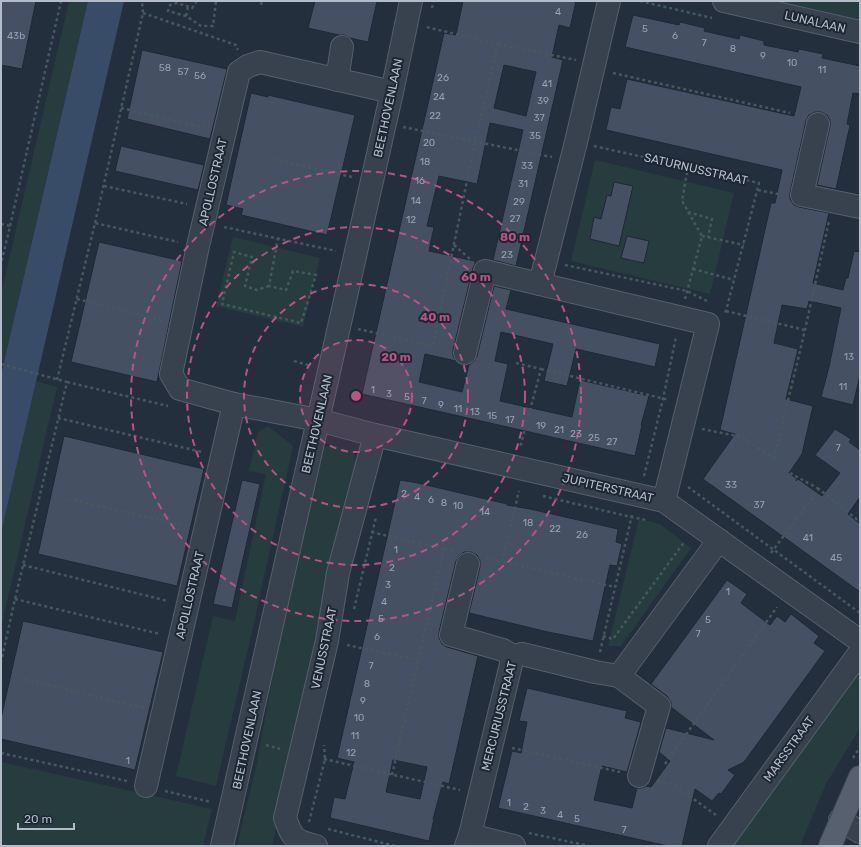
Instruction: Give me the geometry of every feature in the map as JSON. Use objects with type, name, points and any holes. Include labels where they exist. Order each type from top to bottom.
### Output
[{"type":"main road","points":[[830,846],[860,777]]},
{"type":"street","name":"BEETHOVENLAAN","points":[[222,846],[385,124],[411,1]]},
{"type":"street","points":[[540,284],[574,152],[608,1]]},
{"type":"street","name":"LUNALAAN","points":[[724,1],[860,32]]},
{"type":"street","points":[[337,80],[342,47]]},
{"type":"street","points":[[244,69],[260,62],[392,92]]},
{"type":"street","name":"APOLLOSTRAAT","points":[[244,69],[239,72],[198,246],[171,374],[180,389],[234,404],[318,420]]},
{"type":"street","points":[[818,124],[802,195],[860,207]]},
{"type":"street","points":[[465,353],[485,271],[708,324],[667,491]]},
{"type":"street","name":"APOLLOSTRAAT","points":[[146,786],[234,404]]},
{"type":"street","name":"JUPITERSTRAAT","points":[[318,420],[375,435],[515,467],[641,485],[667,491],[719,540],[860,641]]},
{"type":"street","name":"VENUSSTRAAT","points":[[319,837],[299,842],[292,835],[285,818],[328,635],[338,573],[375,435]]},
{"type":"street","points":[[639,776],[659,706],[619,676],[719,540]]},
{"type":"street","points":[[469,558],[451,635],[503,650],[513,656]]},
{"type":"street","name":"MARSSTRAAT","points":[[718,846],[860,652]]},
{"type":"street","name":"MERCURIUSSTRAAT","points":[[468,841],[513,656],[522,654],[595,672],[619,676]]},
{"type":"street","points":[[840,820],[860,832]]},
{"type":"street","points":[[468,841],[514,846]]},
{"type":"path","points":[[1,264],[61,1]]},
{"type":"path","points":[[57,380],[122,108],[143,13],[142,1]]},
{"type":"path","points":[[197,1],[192,8],[177,4],[170,5],[168,11],[186,16],[201,26],[213,26],[216,1]]},
{"type":"path","points":[[186,16],[188,7]]},
{"type":"path","points":[[143,13],[236,45],[244,69]]},
{"type":"path","points":[[406,22],[790,113]]},
{"type":"path","points":[[339,324],[433,346],[475,142],[498,44]]},
{"type":"path","points":[[122,108],[225,133]]},
{"type":"path","name":"SATURNUSSTRAAT","points":[[385,124],[475,142],[574,152],[688,167],[759,184],[726,311]]},
{"type":"path","points":[[273,159],[372,181]]},
{"type":"path","points":[[595,672],[631,517],[641,485],[663,399],[680,317],[702,236],[682,201],[688,167]]},
{"type":"path","points":[[104,186],[278,238],[355,255]]},
{"type":"path","points":[[758,190],[795,197],[802,195]]},
{"type":"path","points":[[774,459],[805,330],[833,201]]},
{"type":"path","points":[[688,211],[712,219],[708,237]]},
{"type":"path","points":[[95,223],[198,246]]},
{"type":"path","points":[[1,224],[10,226]]},
{"type":"path","points":[[702,236],[744,245]]},
{"type":"path","points":[[269,286],[278,238]]},
{"type":"path","points":[[234,252],[252,257],[245,286],[257,290],[269,286],[286,290],[293,271],[316,275],[301,324],[222,304],[234,252]]},
{"type":"path","points":[[566,265],[687,291]]},
{"type":"path","points":[[693,269],[734,280]]},
{"type":"path","points":[[77,299],[181,324]]},
{"type":"path","points":[[708,324],[726,311],[805,330]]},
{"type":"path","points":[[516,363],[663,399],[686,415],[742,437],[779,462]]},
{"type":"path","points":[[1,364],[57,380],[174,407]]},
{"type":"path","points":[[515,467],[541,369]]},
{"type":"path","points":[[1,662],[67,382]]},
{"type":"path","points":[[58,418],[204,452]]},
{"type":"path","points":[[790,473],[819,489],[860,522]]},
{"type":"path","points":[[667,491],[687,486],[860,613]]},
{"type":"path","points":[[759,568],[819,489]]},
{"type":"path","points":[[502,562],[519,490]]},
{"type":"path","points":[[68,499],[187,526]]},
{"type":"path","points":[[353,615],[377,511]]},
{"type":"path","points":[[631,517],[652,520]]},
{"type":"path","points":[[350,528],[444,549],[469,558],[502,562],[615,587]]},
{"type":"path","points":[[603,636],[613,639],[686,540],[680,537]]},
{"type":"path","points":[[392,775],[444,549]]},
{"type":"path","points":[[23,565],[170,602]]},
{"type":"path","points":[[663,766],[789,590]]},
{"type":"path","points":[[15,599],[163,635]]},
{"type":"path","points":[[348,638],[346,645],[418,660]]},
{"type":"path","points":[[24,679],[146,708]]},
{"type":"path","points":[[491,743],[654,778],[656,781],[674,785],[732,827]]},
{"type":"path","points":[[308,824],[325,759],[324,744]]},
{"type":"path","points":[[1,753],[146,786],[216,804]]},
{"type":"path","points":[[300,753],[480,794]]},
{"type":"path","points":[[319,837],[395,846]]},
{"type":"green space","points":[[69,1],[88,1],[4,362],[1,361],[1,294]]},
{"type":"green space","points":[[752,1],[860,1],[860,26]]},
{"type":"green space","points":[[595,160],[734,193],[710,294],[571,261]]},
{"type":"green space","points":[[233,237],[320,258],[303,327],[216,306]]},
{"type":"green space","points":[[36,381],[57,387],[1,628],[1,533]]},
{"type":"green space","points":[[268,426],[293,446],[216,786],[176,776],[213,616],[235,621],[266,474],[249,471],[258,432]]},
{"type":"green space","points":[[330,446],[353,452],[359,461],[358,474],[272,846],[237,846],[256,767],[296,551],[320,448]]},
{"type":"green space","points":[[639,519],[660,524],[691,548],[621,646],[608,646]]},
{"type":"green space","points":[[860,671],[860,728],[826,784],[800,846],[731,846],[853,673]]},
{"type":"green space","points":[[1,762],[212,809],[203,846],[1,846]]},
{"type":"water","points":[[88,1],[124,1],[1,533],[1,375]]},
{"type":"building","points":[[1,1],[36,1],[22,69],[1,65]]},
{"type":"building","points":[[315,1],[377,1],[368,42],[344,35],[308,28]]},
{"type":"building","points":[[463,1],[576,1],[570,28],[559,25],[552,57],[563,60],[516,266],[493,260],[523,130],[490,123],[477,184],[439,176],[427,226],[434,227],[429,251],[475,261],[475,264],[453,350],[453,356],[456,361],[425,354],[419,382],[462,392],[469,365],[477,356],[494,286],[511,290],[506,309],[660,344],[655,367],[576,349],[567,386],[544,381],[553,344],[501,332],[495,361],[508,364],[500,401],[572,417],[580,380],[649,396],[641,425],[635,456],[362,394],[444,33],[456,35]],"holes":[[[504,65],[536,72],[526,116],[494,108]]]},
{"type":"building","points":[[633,15],[679,25],[680,22],[705,28],[704,31],[739,39],[740,35],[764,41],[764,45],[798,52],[799,49],[823,54],[822,58],[860,66],[860,94],[853,93],[847,124],[850,125],[836,189],[817,185],[830,120],[827,115],[821,112],[815,112],[809,115],[806,121],[790,193],[790,199],[794,205],[829,213],[813,283],[843,290],[846,278],[848,278],[854,251],[860,252],[860,375],[853,405],[821,397],[829,367],[841,308],[809,301],[807,309],[782,305],[774,343],[798,349],[786,399],[813,406],[802,454],[789,473],[797,479],[796,481],[798,479],[822,496],[840,473],[815,455],[835,429],[851,439],[849,442],[860,450],[860,497],[848,514],[860,524],[860,592],[703,479],[735,434],[720,430],[771,203],[775,203],[782,170],[606,130],[611,107],[620,109],[627,79],[794,116],[801,87],[625,47]]},
{"type":"building","points":[[142,50],[227,69],[210,139],[127,119]]},
{"type":"building","points":[[251,93],[268,97],[268,95],[355,115],[327,235],[241,215],[243,209],[226,205]]},
{"type":"building","points":[[121,146],[204,165],[198,190],[115,171]]},
{"type":"building","points":[[614,182],[633,186],[619,246],[590,239],[594,217],[601,219],[607,195],[611,196]]},
{"type":"building","points":[[627,236],[649,241],[644,263],[621,258]]},
{"type":"building","points":[[99,242],[182,261],[157,382],[71,362]]},
{"type":"building","points":[[64,436],[204,469],[177,586],[38,554]]},
{"type":"building","points":[[242,480],[260,484],[232,608],[213,604]]},
{"type":"building","points":[[400,480],[618,529],[616,542],[622,544],[617,566],[610,565],[593,641],[469,613],[480,567],[480,561],[477,555],[471,552],[464,552],[459,556],[456,561],[439,632],[439,638],[442,644],[447,647],[478,656],[449,784],[443,782],[429,841],[330,818],[334,797],[345,799],[354,762],[337,758]],"holes":[[[393,760],[427,767],[420,799],[386,792]]]},
{"type":"building","points":[[727,580],[747,594],[741,603],[770,625],[777,616],[785,622],[791,614],[819,636],[814,643],[825,651],[744,762],[728,770],[735,775],[721,794],[719,793],[712,801],[695,789],[682,846],[668,846],[498,808],[512,751],[521,753],[527,722],[519,721],[527,688],[627,711],[625,718],[641,722],[627,772],[602,766],[594,800],[632,808],[637,788],[646,786],[651,787],[670,761],[659,752],[666,728],[714,740],[671,707],[671,702],[667,696],[651,684]]},
{"type":"building","points":[[23,621],[163,652],[135,770],[1,739],[1,718]]}]
